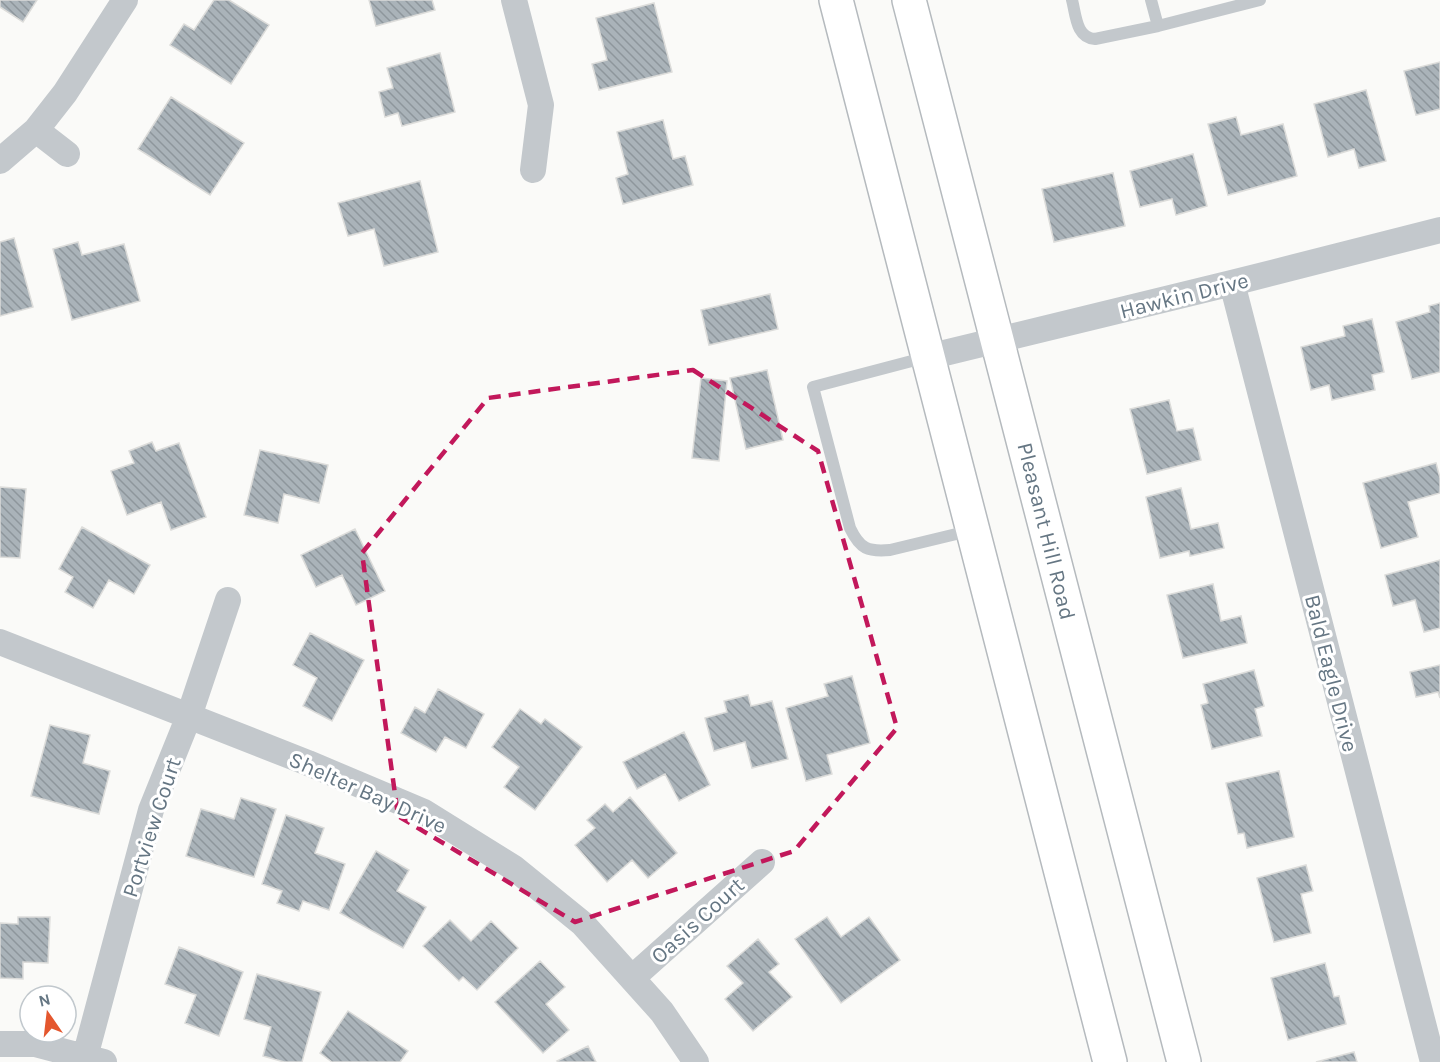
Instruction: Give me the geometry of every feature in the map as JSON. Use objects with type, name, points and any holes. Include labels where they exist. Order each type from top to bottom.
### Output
[{"type":"main road","points":[[836,0],[1110,1062]]},
{"type":"main road","name":"Pleasant Hill Road","points":[[909,0],[1184,1062]]},
{"type":"street","points":[[0,161],[36,130],[65,93],[125,0]]},
{"type":"street","points":[[514,0],[542,105],[533,170]]},
{"type":"street","points":[[36,130],[67,154]]},
{"type":"street","name":"Hawkin Drive","points":[[928,357],[1232,284],[1440,230]]},
{"type":"street","name":"Bald Eagle Drive","points":[[1232,284],[1433,1062]]},
{"type":"street","name":"Portview Court","points":[[94,1060],[151,810],[189,716],[228,600]]},
{"type":"street","name":"Shelter Bay Drive","points":[[0,642],[308,763],[424,812],[514,868],[583,924],[662,1012],[696,1062]]},
{"type":"street","name":"Oasis Court","points":[[632,978],[762,862]]},
{"type":"street","points":[[0,1044],[35,1044],[94,1060]]},
{"type":"lane","points":[[1072,0],[1079,29],[1088,39],[1158,26],[1238,3],[1260,0]]},
{"type":"lane","points":[[1151,0],[1158,26]]},
{"type":"lane","points":[[928,357],[813,387],[850,528],[859,543],[867,550],[890,550],[973,530]]},
{"type":"highlighted area","points":[[693,370],[818,451],[897,728],[794,851],[575,922],[398,816],[362,553],[488,398]]},
{"type":"building","points":[[0,0],[37,0],[23,22],[0,7]]},
{"type":"building","points":[[214,0],[229,0],[269,25],[231,84],[170,45],[184,24],[194,30]]},
{"type":"building","points":[[369,0],[432,0],[435,10],[376,26]]},
{"type":"building","points":[[654,3],[672,72],[599,90],[592,64],[607,60],[596,18]]},
{"type":"building","points":[[440,53],[455,112],[402,126],[398,113],[385,117],[379,92],[393,88],[387,68]]},
{"type":"building","points":[[1440,62],[1440,109],[1416,115],[1404,71]]},
{"type":"building","points":[[1366,90],[1386,161],[1359,168],[1354,149],[1328,157],[1314,104]]},
{"type":"building","points":[[171,97],[244,143],[210,195],[138,149]]},
{"type":"building","points":[[1236,117],[1241,135],[1283,124],[1297,176],[1228,195],[1208,124]]},
{"type":"building","points":[[663,120],[673,159],[685,156],[693,185],[623,204],[616,178],[628,174],[617,132]]},
{"type":"building","points":[[1193,154],[1207,206],[1176,215],[1172,199],[1140,207],[1130,171]]},
{"type":"building","points":[[1113,173],[1125,226],[1054,242],[1042,189]]},
{"type":"building","points":[[420,181],[438,252],[384,266],[374,229],[348,236],[338,203]]},
{"type":"building","points":[[14,238],[33,307],[0,316],[0,242]]},
{"type":"building","points":[[78,242],[82,255],[124,244],[140,301],[72,320],[53,249]]},
{"type":"building","points":[[770,294],[778,329],[709,345],[701,310]]},
{"type":"building","points":[[1440,303],[1440,372],[1412,379],[1396,322],[1430,312],[1429,306]]},
{"type":"building","points":[[1372,319],[1384,372],[1372,375],[1375,390],[1332,400],[1329,385],[1311,390],[1301,347],[1345,336],[1343,326]]},
{"type":"building","points":[[767,370],[783,440],[746,449],[730,378]]},
{"type":"building","points":[[701,378],[727,381],[719,461],[692,458]]},
{"type":"building","points":[[1169,400],[1177,431],[1193,428],[1201,460],[1147,474],[1130,409]]},
{"type":"building","points":[[152,442],[156,451],[179,443],[206,517],[171,530],[161,502],[127,515],[111,471],[134,463],[129,451]]},
{"type":"building","points":[[260,450],[328,465],[319,503],[284,494],[278,523],[244,515]]},
{"type":"building","points":[[1436,463],[1440,478],[1440,493],[1408,502],[1418,537],[1381,548],[1363,483]]},
{"type":"building","points":[[0,487],[26,489],[20,558],[0,557]]},
{"type":"building","points":[[1181,488],[1191,529],[1218,523],[1224,548],[1190,556],[1189,551],[1160,558],[1146,497]]},
{"type":"building","points":[[82,527],[150,565],[134,594],[109,580],[93,608],[65,592],[73,577],[59,569]]},
{"type":"building","points":[[355,529],[385,591],[356,605],[342,575],[316,587],[301,555]]},
{"type":"building","points":[[1440,560],[1440,628],[1424,632],[1415,600],[1393,606],[1385,575]]},
{"type":"building","points":[[1213,584],[1221,621],[1241,616],[1247,643],[1183,658],[1167,595]]},
{"type":"building","points":[[310,633],[364,660],[332,721],[303,706],[317,678],[293,665]]},
{"type":"building","points":[[1440,665],[1440,698],[1438,692],[1416,697],[1410,672]]},
{"type":"building","points":[[1254,670],[1264,706],[1255,709],[1262,736],[1212,749],[1201,705],[1208,703],[1203,684]]},
{"type":"building","points":[[852,676],[870,743],[827,755],[832,774],[806,781],[786,708],[828,696],[824,684]]},
{"type":"building","points":[[438,689],[484,714],[466,748],[445,737],[436,752],[401,733],[415,707],[425,713]]},
{"type":"building","points":[[748,695],[751,706],[772,701],[788,759],[752,768],[745,742],[714,751],[705,718],[727,712],[724,701]]},
{"type":"building","points":[[520,709],[541,724],[545,719],[582,747],[535,810],[504,787],[519,767],[492,747]]},
{"type":"building","points":[[50,725],[90,735],[83,763],[110,771],[99,814],[31,796]]},
{"type":"building","points":[[684,732],[710,785],[679,801],[665,774],[637,789],[623,762]]},
{"type":"building","points":[[1279,771],[1294,837],[1247,848],[1244,833],[1238,834],[1226,783]]},
{"type":"building","points":[[630,797],[677,853],[648,878],[632,860],[607,882],[575,845],[595,828],[587,820],[605,804],[613,812]]},
{"type":"building","points":[[241,798],[276,809],[254,877],[186,856],[201,809],[234,819]]},
{"type":"building","points":[[286,815],[324,828],[315,853],[345,864],[329,910],[303,901],[299,911],[277,903],[282,891],[262,884]]},
{"type":"building","points":[[376,851],[409,870],[397,891],[426,907],[403,948],[340,913]]},
{"type":"building","points":[[1306,865],[1313,891],[1301,894],[1311,933],[1274,942],[1257,878]]},
{"type":"building","points":[[18,917],[50,917],[48,963],[23,962],[23,979],[0,978],[0,923],[18,924]]},
{"type":"building","points":[[827,917],[841,937],[869,917],[900,960],[841,1003],[795,939]]},
{"type":"building","points":[[450,920],[471,941],[491,921],[518,948],[477,990],[463,977],[459,981],[423,946]]},
{"type":"building","points":[[758,939],[779,964],[769,972],[792,997],[753,1031],[725,999],[743,983],[727,966]]},
{"type":"building","points":[[179,947],[243,972],[219,1036],[185,1023],[196,995],[165,984]]},
{"type":"building","points":[[540,961],[565,987],[546,1004],[569,1030],[543,1053],[495,1002]]},
{"type":"building","points":[[1325,963],[1334,997],[1339,996],[1346,1024],[1288,1040],[1271,978]]},
{"type":"building","points":[[257,974],[321,992],[302,1062],[284,1062],[263,1056],[271,1027],[244,1019]]},
{"type":"building","points":[[348,1011],[408,1051],[400,1062],[332,1062],[320,1053]]},
{"type":"building","points":[[588,1046],[596,1062],[557,1061]]},
{"type":"building","points":[[1354,1052],[1357,1062],[1316,1062]]}]
